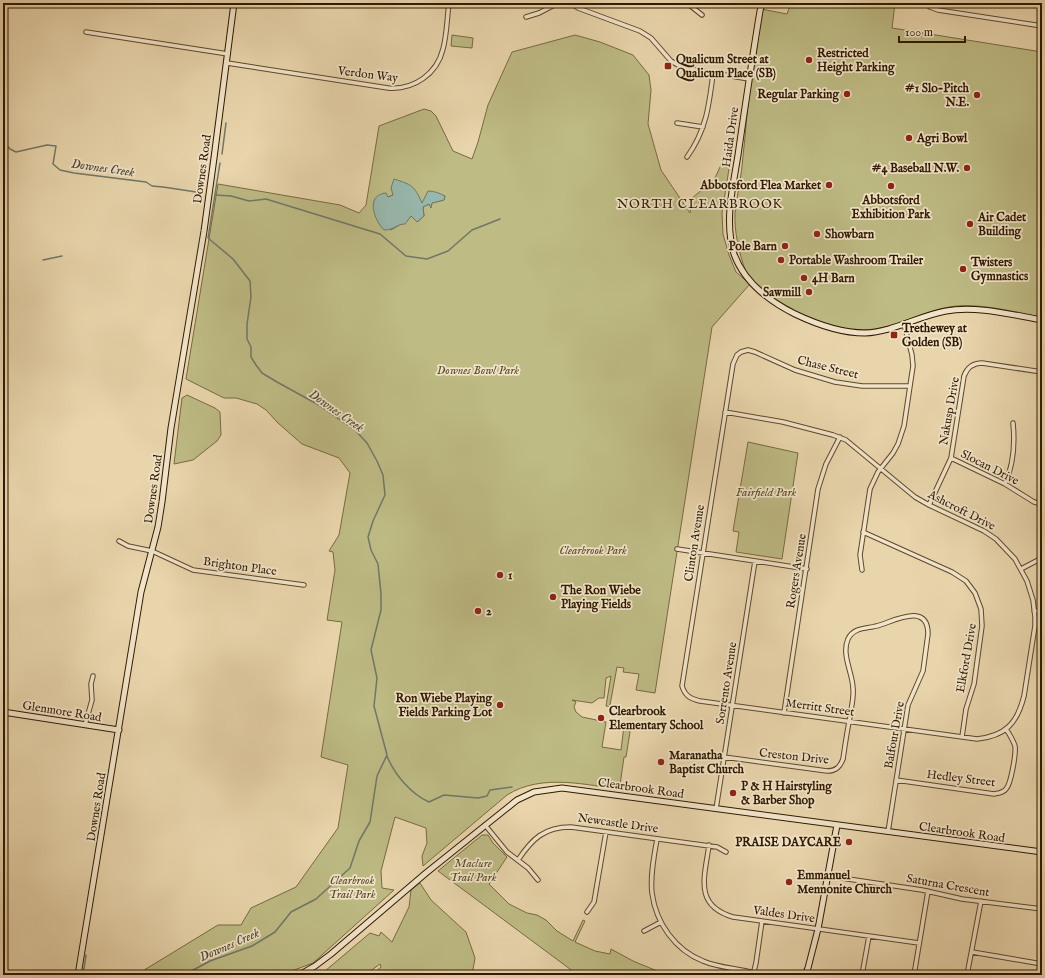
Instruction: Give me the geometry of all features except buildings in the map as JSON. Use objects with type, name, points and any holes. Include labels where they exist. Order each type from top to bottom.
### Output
[{"type":"main road","name":"Downes Road","points":[[78,975],[141,592],[152,551],[162,502],[171,428],[204,230],[234,3]]},
{"type":"main road","name":"Haida Drive","points":[[762,3],[749,79],[729,223],[734,251],[744,272],[751,282],[767,298],[804,318],[827,327],[854,332],[870,333],[888,330],[939,312],[958,309],[1042,320]]},
{"type":"main road","name":"Glenmore Road","points":[[3,712],[118,730]]},
{"type":"main road","name":"Clearbrook Road","points":[[300,975],[331,954],[399,895],[509,806],[525,795],[541,790],[562,788],[1042,852]]},
{"type":"main road","points":[[806,975],[818,928],[836,825]]},
{"type":"street","name":"Verdon Way","points":[[226,63],[388,88],[403,88],[419,82],[439,60],[443,49],[449,3]]},
{"type":"street","points":[[526,16],[539,13],[558,3]]},
{"type":"street","points":[[570,3],[578,8],[640,31],[651,38],[676,66],[713,74],[749,79]]},
{"type":"street","points":[[687,3],[702,15]]},
{"type":"street","points":[[925,3],[938,10],[1042,26]]},
{"type":"street","points":[[86,32],[228,54]]},
{"type":"street","points":[[687,157],[695,147],[704,127],[713,74]]},
{"type":"street","points":[[677,123],[704,127]]},
{"type":"street","points":[[862,570],[860,555],[870,489],[874,478],[893,453],[902,433],[913,366],[912,355],[904,324]]},
{"type":"street","name":"Chase Street","points":[[744,351],[755,352],[795,370],[835,382],[862,386],[910,386]]},
{"type":"street","name":"Clinton Avenue","points":[[732,706],[694,700],[686,695],[682,686],[733,364],[737,355],[744,351]]},
{"type":"street","name":"Nakusp Drive","points":[[929,505],[951,458],[964,376],[969,367],[973,364],[982,363],[1042,372]]},
{"type":"street","name":"Ashcroft Drive","points":[[725,412],[777,421],[840,437],[852,443],[915,497],[929,505],[978,527],[996,538],[1008,550],[1021,569],[1030,592],[1034,610],[1035,626],[1024,696],[1016,718],[1006,729],[990,737],[976,739],[904,728]]},
{"type":"street","points":[[1005,484],[1014,440],[1013,423]]},
{"type":"street","name":"Rogers Avenue","points":[[784,713],[820,481],[828,459],[840,437]]},
{"type":"street","name":"Slocan Drive","points":[[951,458],[1005,484],[1034,502],[1042,504]]},
{"type":"street","name":"Elkford Drive","points":[[863,532],[952,572],[966,581],[975,593],[981,609],[982,626],[974,684],[966,709],[962,737]]},
{"type":"street","name":"Brighton Place","points":[[120,541],[128,546],[152,551],[184,566],[203,572],[304,585]]},
{"type":"street","points":[[677,549],[806,569]]},
{"type":"street","points":[[1021,569],[1042,558]]},
{"type":"street","name":"Sorrento Avenue","points":[[716,809],[755,560]]},
{"type":"street","points":[[1034,610],[1042,611]]},
{"type":"street","name":"Balfour Drive","points":[[849,722],[853,691],[852,677],[846,656],[848,639],[854,632],[860,629],[876,626],[900,617],[912,615],[923,619],[928,628],[923,671],[908,705],[888,832]]},
{"type":"street","points":[[85,725],[92,700],[91,684],[93,676]]},
{"type":"street","name":"Merritt Street","points":[[732,706],[904,728]]},
{"type":"street","name":"Creston Drive","points":[[724,757],[833,771],[843,759],[849,722]]},
{"type":"street","name":"Hedley Street","points":[[896,780],[994,794],[1002,792],[1007,789],[1010,783],[1015,749],[1006,729]]},
{"type":"street","points":[[485,825],[507,852],[528,868],[538,880]]},
{"type":"street","name":"Newcastle Drive","points":[[518,860],[527,846],[535,839],[555,828],[571,827],[717,846],[726,852]]},
{"type":"street","points":[[587,912],[594,902],[606,832]]},
{"type":"street","points":[[657,838],[652,876],[652,892],[656,908],[661,922],[676,942],[688,953],[702,961],[753,974],[762,921]]},
{"type":"street","name":"Valdes Drive","points":[[709,845],[703,886],[708,900],[717,911],[724,915],[919,942]]},
{"type":"street","name":"Saturna Crescent","points":[[828,876],[928,891],[962,899],[1041,909]]},
{"type":"street","points":[[914,975],[928,891]]},
{"type":"street","points":[[1041,909],[1042,896]]},
{"type":"street","points":[[967,975],[981,901]]},
{"type":"street","points":[[644,931],[661,922]]},
{"type":"street","points":[[862,975],[869,936]]},
{"type":"street","points":[[972,952],[1042,964]]},
{"type":"green space","name":"Abbotsford Exhibition Park","points":[[791,3],[895,3],[892,28],[1042,52],[1042,317],[996,308],[960,306],[938,309],[884,327],[862,330],[848,329],[820,322],[792,310],[779,303],[750,278],[745,269],[739,249],[735,227],[735,213],[742,170],[755,46],[761,9],[787,14]]},
{"type":"green space","points":[[452,35],[473,38],[472,48],[451,46]]},
{"type":"green space","points":[[575,35],[600,42],[633,55],[649,75],[651,90],[648,124],[661,170],[690,213],[692,198],[714,180],[734,137],[722,213],[723,234],[736,272],[750,284],[712,327],[655,693],[636,690],[639,674],[623,672],[624,668],[617,667],[610,705],[613,706],[612,707],[606,706],[611,676],[606,678],[604,698],[599,698],[592,703],[572,700],[576,702],[574,707],[576,712],[582,717],[606,722],[602,747],[621,750],[624,726],[627,726],[630,732],[626,757],[624,757],[620,785],[624,790],[564,782],[549,782],[521,788],[507,795],[423,866],[422,856],[427,843],[426,828],[395,817],[381,871],[382,888],[394,890],[313,963],[281,975],[136,975],[218,925],[241,925],[251,908],[296,887],[338,828],[348,765],[321,757],[342,622],[327,620],[335,570],[333,552],[329,551],[339,535],[350,473],[339,458],[302,444],[278,423],[266,410],[257,404],[236,398],[224,398],[186,379],[218,184],[340,205],[359,213],[366,205],[379,126],[424,109],[431,111],[436,116],[453,151],[472,159],[488,105],[512,52]],"holes":[[[384,193],[388,197],[393,195],[422,203],[445,196],[444,200],[432,203],[431,207],[429,204],[423,207],[424,216],[417,222],[411,216],[406,221],[391,230],[374,200]]]},
{"type":"green space","points":[[187,395],[215,408],[220,412],[221,435],[217,441],[193,460],[174,464],[182,398]]},
{"type":"green space","name":"Fairfield Park","points":[[748,442],[798,453],[782,559],[736,552],[739,532],[733,531]]},
{"type":"green space","name":"Maclure Trail Park","points":[[482,835],[488,835],[493,843],[507,857],[489,884],[509,904],[546,920],[557,931],[573,941],[583,920],[585,921],[575,942],[595,951],[610,954],[611,949],[633,961],[667,975],[578,975],[438,871]]},
{"type":"green space","points":[[420,883],[431,900],[466,932],[475,958],[472,975],[372,975],[381,967],[380,964],[365,975],[318,975],[325,971],[370,933],[379,936],[381,932],[392,942],[409,907],[411,890]]},
{"type":"water","points":[[394,179],[412,186],[417,192],[422,203],[428,191],[436,192],[445,196],[444,200],[432,203],[431,208],[429,204],[423,207],[424,216],[417,222],[411,216],[405,224],[384,230],[377,220],[373,208],[375,198],[379,195],[386,193],[388,197],[393,195],[391,188]]},
{"type":"waterway","points":[[222,154],[226,123]]},
{"type":"waterway","name":"Downes Creek","points":[[3,141],[10,149],[16,152],[47,145],[56,146],[53,164],[60,170],[146,182],[152,186],[203,193]]},
{"type":"waterway","name":"Downes Creek","points":[[184,975],[210,961],[252,946],[275,932],[291,912],[316,899],[350,868],[359,841],[370,822],[377,776],[387,755],[374,706],[377,678],[371,650],[381,610],[381,594],[378,564],[371,550],[368,537],[373,521],[385,495],[383,475],[367,443],[355,430],[317,404],[262,373],[251,357],[251,347],[247,339],[247,324],[251,297],[250,281],[233,259],[208,238],[220,163]]},
{"type":"waterway","points":[[216,195],[231,196],[249,201],[266,199],[380,234],[406,256],[427,259],[448,251],[472,230],[500,219]]},
{"type":"waterway","points":[[43,260],[62,256]]},
{"type":"waterway","points":[[387,756],[394,770],[404,783],[416,794],[429,802],[444,795],[478,798],[487,796],[490,790],[512,787]]},
{"type":"waterway","points":[[83,975],[86,955]]},
{"type":"place","name":"Restricted Height Parking","points":[[809,60]]},
{"type":"place","name":"Qualicum Street at Qualicum Place (SB)","points":[[668,66]]},
{"type":"place","name":"Regular Parking","points":[[847,94]]},
{"type":"place","name":"#1 Slo-Pitch N.E.","points":[[977,95]]},
{"type":"place","name":"Agri Bowl","points":[[909,138]]},
{"type":"place","name":"#4 Baseball N.W.","points":[[967,168]]},
{"type":"place","name":"Abbotsford Flea Market","points":[[829,185]]},
{"type":"place","name":"Abbotsford Exhibition Park","points":[[891,186]]},
{"type":"place","name":"Air Cadet Building","points":[[970,224]]},
{"type":"place","name":"Showbarn","points":[[817,234]]},
{"type":"place","name":"Pole Barn","points":[[785,246]]},
{"type":"place","name":"Portable Washroom Trailer","points":[[781,260]]},
{"type":"place","name":"Twisters Gymnastics","points":[[963,269]]},
{"type":"place","name":"4H Barn","points":[[804,278]]},
{"type":"place","name":"Sawmill","points":[[809,292]]},
{"type":"place","name":"Trethewey at Golden (SB)","points":[[894,335]]},
{"type":"place","name":"1","points":[[500,575]]},
{"type":"place","name":"The Ron Wiebe Playing Fields","points":[[553,597]]},
{"type":"place","name":"2","points":[[478,611]]},
{"type":"place","name":"Ron Wiebe Playing Fields Parking Lot","points":[[500,705]]},
{"type":"place","name":"Clearbrook Elementary School","points":[[601,718]]},
{"type":"place","name":"Maranatha Baptist Church","points":[[661,762]]},
{"type":"place","name":"P & H Hairstyling & Barber Shop","points":[[733,793]]},
{"type":"place","name":"PRAISE DAYCARE","points":[[849,842]]},
{"type":"place","name":"Emmanuel Mennonite Church","points":[[789,882]]},
{"type":"district","name":"NORTH CLEARBROOK","points":[[700,203]]},
{"type":"park label","name":"Downes Bowl Park","points":[[478,370]]},
{"type":"park label","name":"Clearbrook Park","points":[[593,550]]},
{"type":"park label","name":"Clearbrook Trail Park","points":[[352,887]]}]
